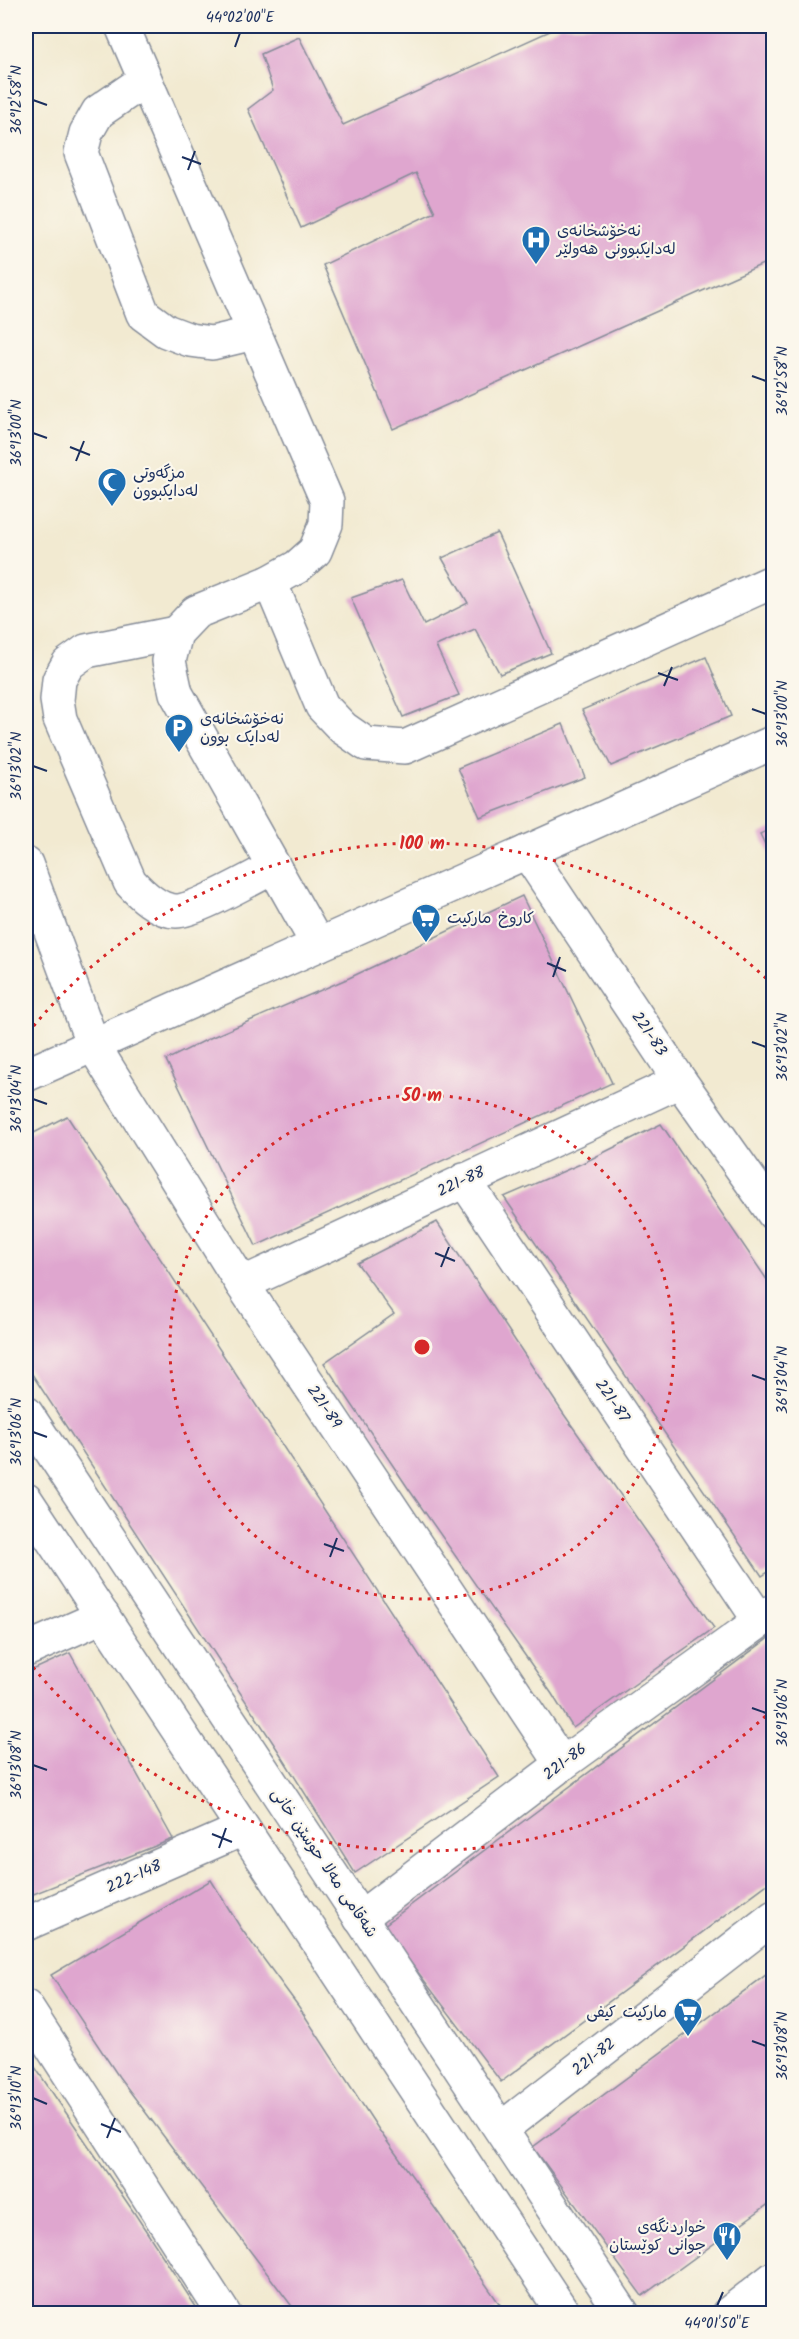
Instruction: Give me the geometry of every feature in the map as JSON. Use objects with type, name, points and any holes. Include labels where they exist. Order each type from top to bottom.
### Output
[{"type":"street","points":[[122,26],[327,501],[326,524],[315,551],[297,567],[270,582],[196,612],[176,633],[170,661],[176,693],[318,945]]},
{"type":"street","points":[[145,80],[98,112],[86,133],[81,153],[144,314],[166,331],[190,340],[212,343],[254,333]]},
{"type":"street","points":[[270,582],[322,706],[343,728],[366,744],[405,747],[774,581]]},
{"type":"street","points":[[176,633],[86,651],[68,664],[59,680],[57,700],[60,719],[130,882],[144,897],[176,911],[195,906],[274,867]]},
{"type":"street","points":[[26,1075],[774,742]]},
{"type":"street","name":"221-83","points":[[527,852],[680,1081],[774,1214]]},
{"type":"street","name":"221-89","points":[[26,864],[93,1046],[242,1284],[562,1764]]},
{"type":"street","name":"221-88","points":[[242,1284],[680,1081]]},
{"type":"street","name":"221-87","points":[[464,1180],[767,1616]]},
{"type":"street","name":"شەقامی مەلا حوسێن خانی","points":[[26,1413],[623,2313]]},
{"type":"street","points":[[26,1500],[564,2313]]},
{"type":"street","points":[[26,1650],[103,1616]]},
{"type":"street","name":"221-86","points":[[360,1918],[562,1764],[767,1616]]},
{"type":"street","name":"222-148","points":[[26,1924],[243,1829]]},
{"type":"street","name":"221-82","points":[[501,2129],[774,1917]]},
{"type":"street","points":[[26,2007],[224,2313]]},
{"type":"street","points":[[728,2313],[774,2278]]},
{"type":"building","points":[[561,26],[774,26],[774,259],[393,429],[323,265],[435,212],[416,173],[301,228],[248,109],[273,90],[261,54],[299,37],[343,125]]},
{"type":"building","points":[[497,533],[551,653],[500,674],[475,629],[436,646],[459,695],[403,717],[351,598],[402,580],[424,625],[468,603],[442,558]]},
{"type":"building","points":[[706,657],[731,716],[611,766],[582,710]]},
{"type":"building","points":[[563,724],[585,777],[480,817],[458,768]]},
{"type":"building","points":[[774,828],[774,863],[760,834]]},
{"type":"building","points":[[522,896],[612,1083],[256,1246],[166,1060],[210,1038],[349,978]]},
{"type":"building","points":[[67,1116],[499,1777],[355,1873],[279,1752],[26,1365],[26,1137]]},
{"type":"building","points":[[661,1124],[774,1290],[774,1568],[762,1576],[504,1197],[585,1162]]},
{"type":"building","points":[[437,1222],[563,1413],[714,1628],[573,1728],[552,1694],[324,1363],[394,1314],[357,1263]]},
{"type":"building","points":[[774,1634],[774,1879],[501,2082],[383,1926]]},
{"type":"building","points":[[70,1653],[173,1839],[26,1897],[26,1673]]},
{"type":"building","points":[[211,1880],[240,1927],[299,2007],[381,2133],[501,2306],[490,2313],[297,2313],[119,2077],[51,1975]]},
{"type":"building","points":[[774,1969],[774,2200],[642,2296],[533,2147]]},
{"type":"building","points":[[26,2054],[135,2214],[200,2313],[26,2313]]},
{"type":"place","name":"نەخۆشخانەی لەدایکبوونی هەولێر","points":[[536,266]]},
{"type":"place","name":"مزگەوتی لەدایکبوون","points":[[112,508]]},
{"type":"place","name":"نەخۆشخانەی لەدایک بوون","points":[[179,754]]},
{"type":"place","name":"كاروخ ماركیت","points":[[426,944]]},
{"type":"place","name":"ماركیت كیفی","points":[[688,2038]]},
{"type":"place","name":"خواردنگەی جوانی کوێستان","points":[[727,2262]]}]
